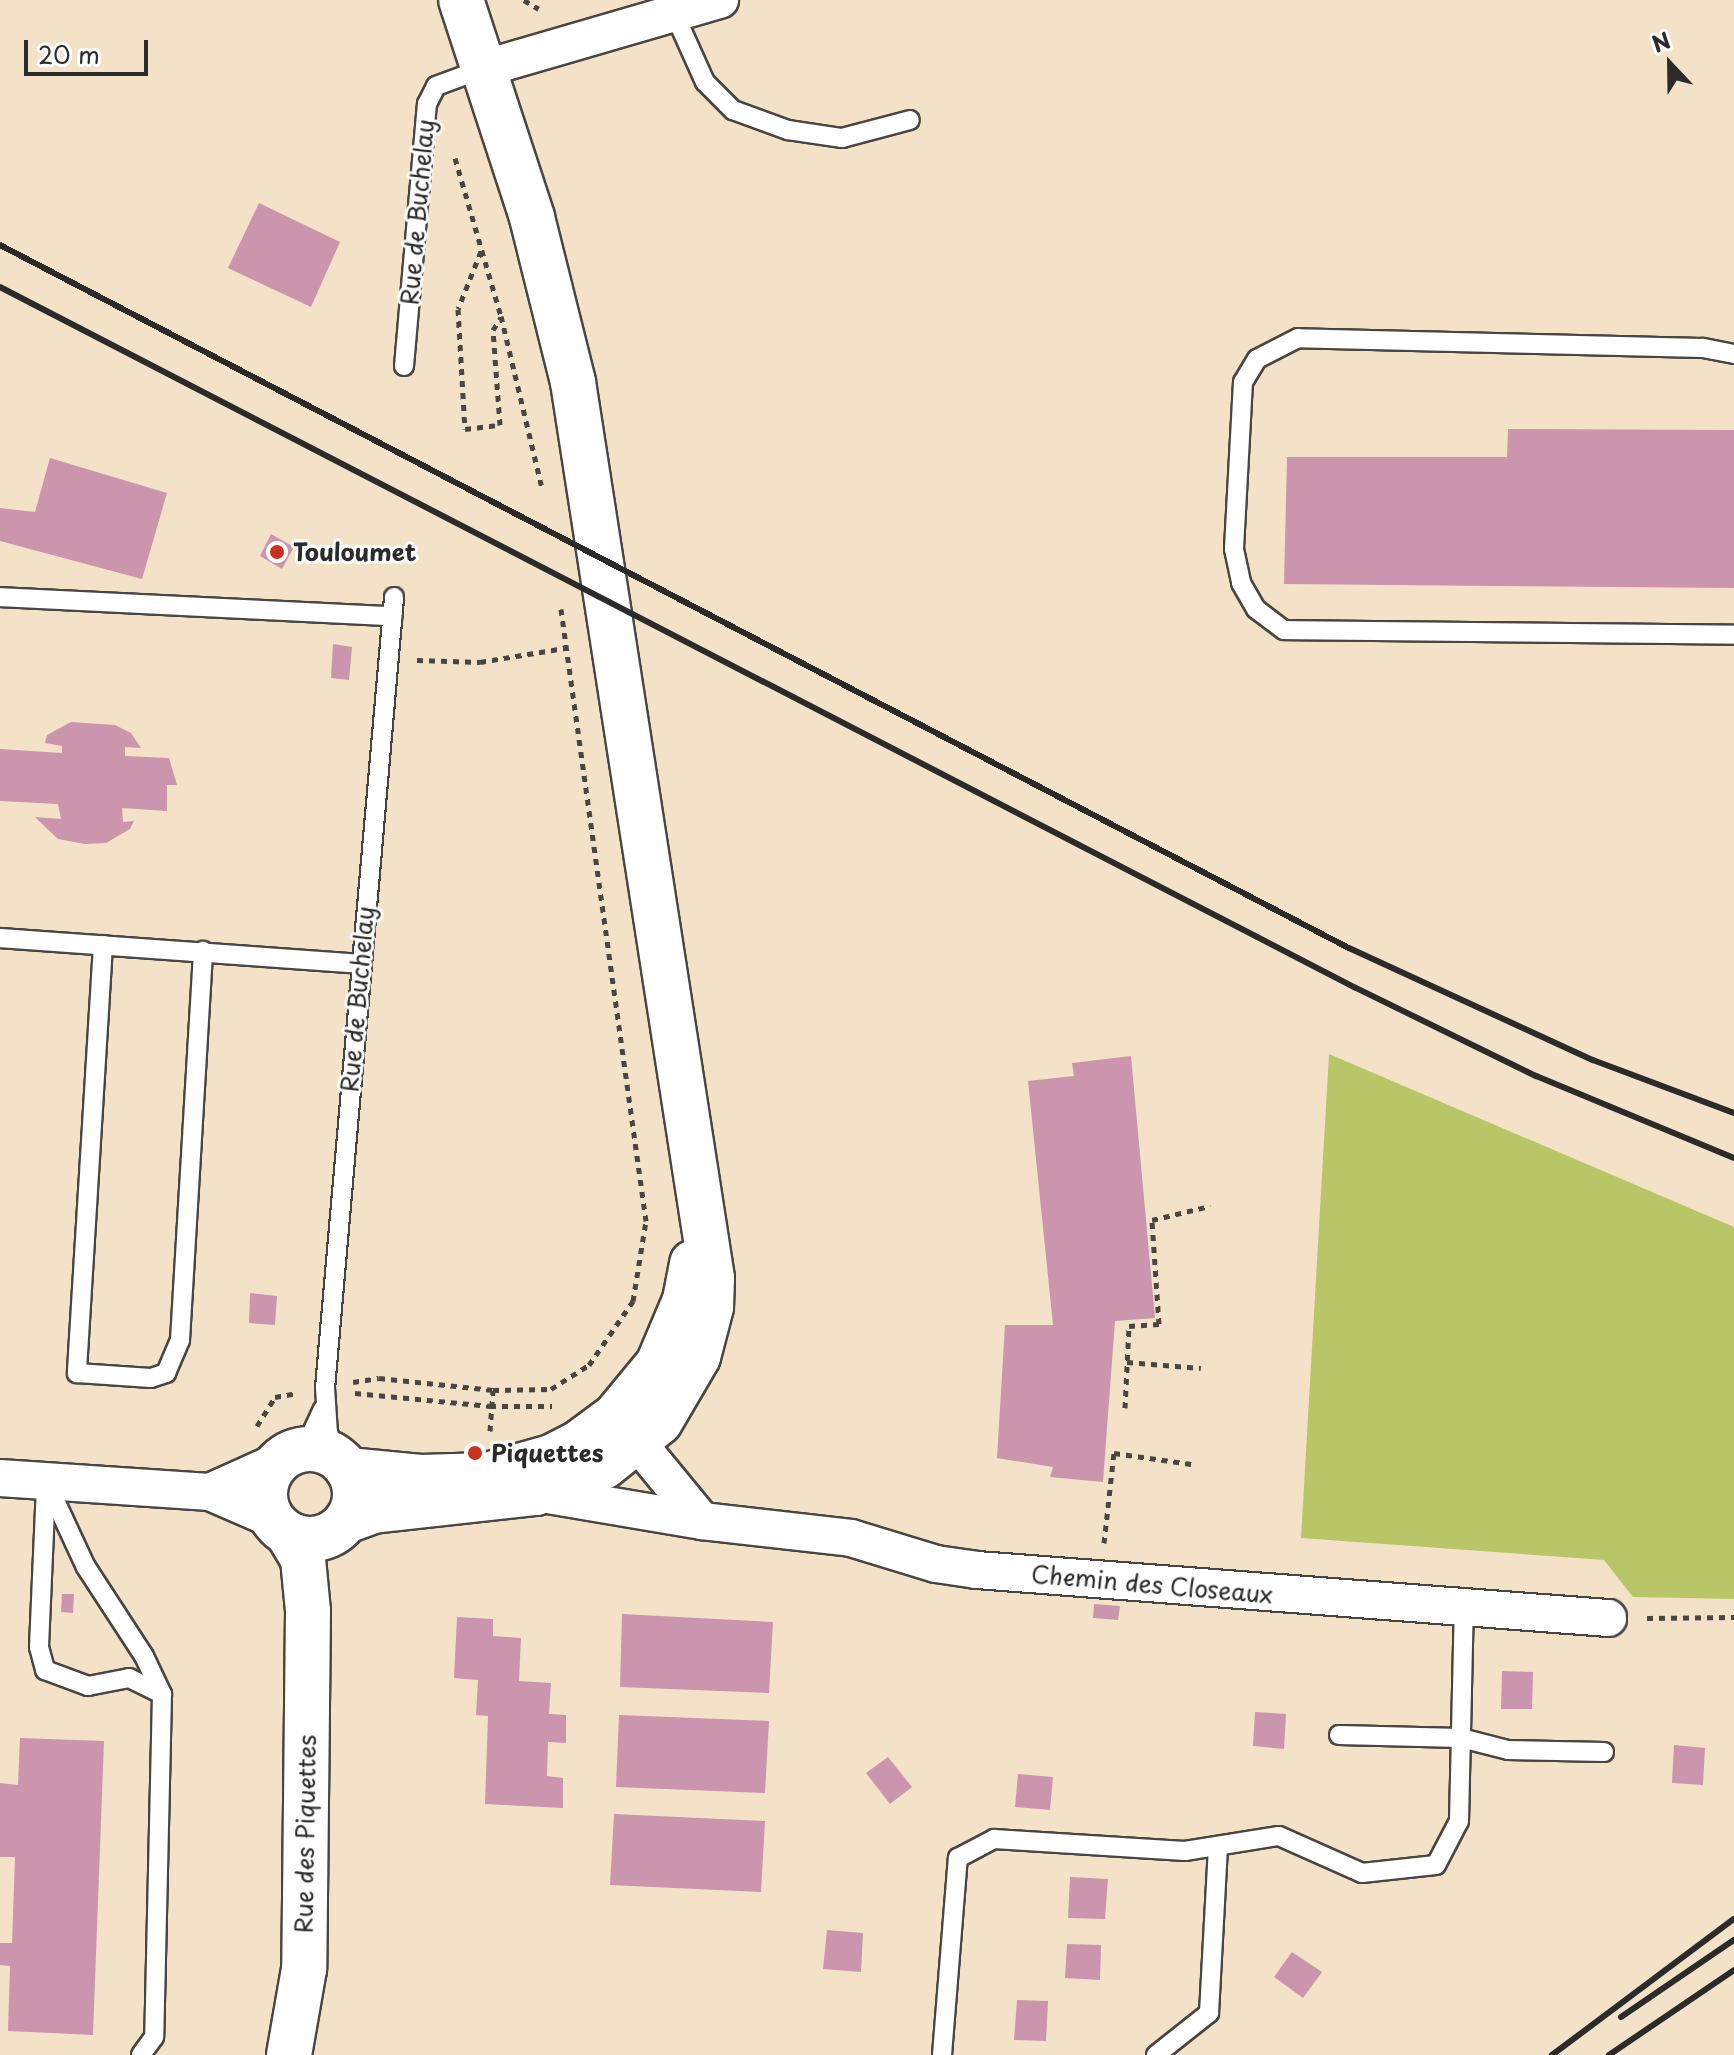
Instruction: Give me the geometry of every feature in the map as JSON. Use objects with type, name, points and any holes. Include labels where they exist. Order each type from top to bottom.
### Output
[{"type":"street","points":[[0,1478],[210,1492],[280,1526],[319,1539],[373,1511],[536,1493],[572,1483],[627,1429],[685,1300],[700,1221],[573,382],[532,217],[461,0]]},
{"type":"street","points":[[482,69],[720,0]]},
{"type":"street","points":[[210,1492],[286,1457],[312,1449],[344,1466],[421,1477],[487,1475],[551,1457],[627,1429]]},
{"type":"street","points":[[627,1429],[702,1521]]},
{"type":"street","points":[[280,1526],[265,1487],[286,1457]]},
{"type":"street","points":[[342,1525],[355,1491],[344,1466]]},
{"type":"street","name":"Chemin des Closeaux","points":[[536,1493],[702,1521],[851,1538],[936,1564],[1100,1580],[1608,1618]]},
{"type":"street","name":"Rue des Piquettes","points":[[308,1611],[318,1565],[342,1525]]},
{"type":"street","name":"Rue des Piquettes","points":[[280,1526],[303,1559],[308,1611],[304,1969],[289,2055]]},
{"type":"lane","points":[[674,13],[705,82],[733,110],[788,130],[842,138],[910,120]]},
{"type":"lane","name":"Rue de Buchelay","points":[[404,366],[421,136],[436,86],[482,69]]},
{"type":"lane","points":[[1734,354],[1702,348],[1298,338],[1257,359],[1243,382],[1234,549],[1241,583],[1256,609],[1284,630],[1734,635]]},
{"type":"lane","points":[[0,597],[393,616]]},
{"type":"lane","name":"Rue de Buchelay","points":[[286,1457],[317,1428],[325,1395],[394,597]]},
{"type":"lane","points":[[0,938],[360,964]]},
{"type":"lane","points":[[103,945],[77,1373],[151,1378],[166,1373],[180,1340],[203,951]]},
{"type":"lane","name":"Rue de Buchelay","points":[[325,1395],[328,1433],[344,1466]]},
{"type":"lane","points":[[46,1481],[39,1647],[45,1670],[88,1686],[129,1678],[162,1694]]},
{"type":"lane","points":[[46,1481],[86,1567],[144,1656],[162,1694],[154,2037],[141,2055]]},
{"type":"lane","points":[[942,2055],[958,1858],[994,1839],[1185,1851],[1279,1836],[1362,1873],[1436,1865],[1459,1821],[1464,1608]]},
{"type":"lane","points":[[1339,1735],[1461,1738],[1508,1750],[1604,1752]]},
{"type":"lane","points":[[1156,2055],[1209,2013],[1218,1846]]},
{"type":"path","points":[[436,86],[501,316],[543,491]]},
{"type":"path","points":[[481,251],[458,309],[465,429],[500,425],[493,330],[501,316]]},
{"type":"path","points":[[325,1395],[379,1378],[493,1390],[551,1389],[589,1365],[633,1301],[643,1260],[646,1221],[561,613]]},
{"type":"path","points":[[388,659],[480,662],[565,648]]},
{"type":"path","points":[[1125,1408],[1129,1326],[1159,1324],[1152,1220],[1210,1206]]},
{"type":"path","points":[[1127,1362],[1201,1368]]},
{"type":"path","points":[[490,1409],[493,1390]]},
{"type":"path","points":[[351,1393],[490,1409],[559,1405]]},
{"type":"path","points":[[1100,1580],[1114,1453],[1191,1464]]},
{"type":"path","points":[[1608,1618],[1734,1617]]},
{"type":"green space","points":[[1329,1054],[1734,1227],[1734,1599],[1633,1597],[1604,1560],[1301,1538]]},
{"type":"building","points":[[259,203],[340,242],[311,307],[228,268]]},
{"type":"building","points":[[1508,429],[1734,430],[1734,588],[1284,584],[1287,457],[1507,457]]},
{"type":"building","points":[[50,458],[167,493],[142,579],[0,541],[0,508],[35,512]]},
{"type":"building","name":"Touloumet","points":[[271,534],[294,547],[282,569],[260,556]]},
{"type":"building","points":[[333,644],[352,647],[349,680],[331,678]]},
{"type":"building","points":[[71,722],[115,725],[131,733],[141,748],[125,747],[125,756],[169,758],[177,785],[167,785],[167,811],[122,808],[123,822],[134,821],[130,829],[106,843],[85,844],[58,839],[35,817],[61,819],[58,804],[0,801],[0,749],[62,753],[62,746],[45,743],[47,735]]},
{"type":"building","points":[[1131,1056],[1155,1318],[1115,1321],[1103,1482],[1050,1477],[1053,1467],[997,1458],[1005,1325],[1053,1325],[1028,1081],[1074,1076],[1072,1063]]},
{"type":"building","points":[[250,1293],[277,1296],[275,1325],[249,1323]]},
{"type":"building","points":[[62,1594],[74,1594],[73,1613],[61,1612]]},
{"type":"building","points":[[1094,1604],[1120,1606],[1118,1620],[1093,1618]]},
{"type":"building","points":[[622,1614],[773,1622],[769,1693],[620,1687]]},
{"type":"building","points":[[457,1617],[493,1619],[493,1636],[521,1638],[519,1681],[551,1683],[549,1714],[566,1715],[566,1743],[548,1742],[547,1776],[563,1778],[563,1808],[485,1804],[488,1716],[476,1715],[478,1680],[454,1678]]},
{"type":"building","points":[[1502,1671],[1533,1672],[1532,1709],[1501,1709]]},
{"type":"building","points":[[1255,1712],[1286,1714],[1284,1749],[1253,1746]]},
{"type":"building","points":[[619,1715],[769,1721],[765,1793],[616,1787]]},
{"type":"building","points":[[20,1738],[104,1741],[93,2035],[8,2031],[10,1966],[0,1965],[0,1943],[12,1943],[15,1857],[0,1857],[0,1783],[18,1785]]},
{"type":"building","points":[[1674,1745],[1705,1748],[1703,1785],[1672,1783]]},
{"type":"building","points":[[888,1757],[912,1787],[890,1804],[866,1773]]},
{"type":"building","points":[[1018,1774],[1053,1777],[1050,1810],[1015,1807]]},
{"type":"building","points":[[614,1814],[765,1821],[761,1892],[610,1885]]},
{"type":"building","points":[[1070,1877],[1108,1879],[1105,1919],[1068,1918]]},
{"type":"building","points":[[827,1930],[863,1933],[861,1972],[823,1969]]},
{"type":"building","points":[[1067,1944],[1101,1945],[1100,1980],[1065,1978]]},
{"type":"building","points":[[1292,1952],[1322,1972],[1303,1998],[1274,1977]]},
{"type":"building","points":[[1017,2000],[1048,2001],[1046,2041],[1014,2040]]},
{"type":"railway","points":[[0,245],[1349,948],[1593,1060],[1734,1113]]},
{"type":"railway","points":[[0,287],[1356,988],[1536,1076],[1734,1158]]},
{"type":"railway","points":[[1552,2055],[1734,1919]]},
{"type":"railway","points":[[1621,2017],[1734,1940]]},
{"type":"railway","points":[[1609,2055],[1734,1970]]},
{"type":"place","name":"Touloumet","points":[[277,552]]},
{"type":"place","name":"Piquettes","points":[[475,1453]]}]
